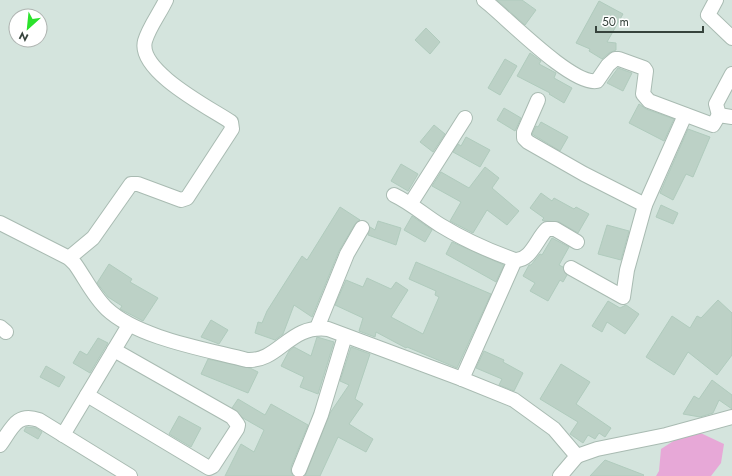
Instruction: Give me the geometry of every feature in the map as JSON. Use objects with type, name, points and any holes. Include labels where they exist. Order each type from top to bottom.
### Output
[{"type":"street","points":[[69,258],[94,238],[131,184],[138,184],[181,200],[187,198],[232,128],[231,122],[163,77],[149,63],[144,52],[145,41],[166,0]]},
{"type":"street","points":[[484,0],[558,64],[588,81],[597,81],[615,59],[641,65],[646,71],[644,97],[648,101],[713,125],[725,116],[716,104],[732,74]]},
{"type":"street","points":[[716,0],[708,15],[732,38]]},
{"type":"street","points":[[538,100],[524,132],[524,138],[528,142],[584,174],[645,205]]},
{"type":"street","points":[[571,268],[623,297],[627,270],[645,205],[685,115]]},
{"type":"street","points":[[411,203],[465,118]]},
{"type":"street","points":[[394,195],[411,203],[438,224],[464,239],[515,260],[523,258],[529,254],[547,229],[555,229],[578,242]]},
{"type":"street","points":[[0,223],[69,258],[107,309],[129,325],[167,338],[247,360],[255,360],[264,357],[302,331],[317,328],[328,329],[514,400],[554,429],[577,456]]},
{"type":"street","points":[[317,328],[347,254],[362,228]]},
{"type":"street","points":[[462,379],[515,260]]},
{"type":"street","points":[[63,435],[129,325]]},
{"type":"street","points":[[299,470],[321,415],[345,336]]},
{"type":"street","points":[[87,395],[209,468],[213,466],[237,429],[238,425],[232,417],[114,350]]},
{"type":"street","points":[[0,445],[23,417],[31,417],[39,420],[130,476]]},
{"type":"street","points":[[560,476],[577,456],[597,449],[666,435],[732,417]]},
{"type":"shaded area","points":[[0,0],[732,0],[732,476],[0,476]]},
{"type":"shaded area","points":[[692,429],[724,444],[721,463],[711,476],[656,476],[659,471],[661,449]]},
{"type":"building","points":[[497,0],[522,0],[536,10],[525,25]]},
{"type":"building","points":[[599,1],[623,14],[607,42],[616,43],[616,50],[609,53],[602,59],[589,51],[590,49],[576,43]]},
{"type":"building","points":[[426,28],[440,42],[430,54],[415,40]]},
{"type":"building","points":[[530,53],[541,61],[539,64],[556,73],[554,78],[572,88],[564,103],[549,94],[550,93],[517,76]]},
{"type":"building","points":[[505,59],[517,66],[500,95],[488,88]]},
{"type":"building","points":[[618,68],[632,73],[623,91],[607,83]]},
{"type":"building","points":[[639,104],[646,109],[674,119],[664,141],[629,123]]},
{"type":"building","points":[[504,108],[521,118],[515,131],[497,120]]},
{"type":"building","points":[[541,122],[568,137],[560,151],[532,134],[536,126],[538,127]]},
{"type":"building","points":[[434,125],[445,134],[433,152],[420,142]]},
{"type":"building","points":[[688,129],[710,137],[693,177],[686,174],[673,200],[660,193]]},
{"type":"building","points":[[466,137],[490,150],[480,167],[453,152],[458,144],[461,146]]},
{"type":"building","points":[[401,164],[418,174],[408,191],[391,181]]},
{"type":"building","points":[[485,167],[499,178],[492,188],[519,211],[507,225],[487,210],[473,233],[450,221],[461,202],[432,186],[441,172],[469,188]]},
{"type":"building","points":[[541,193],[552,201],[554,198],[574,209],[576,207],[589,214],[578,233],[559,222],[542,220],[544,218],[530,208]]},
{"type":"building","points":[[661,205],[678,213],[673,224],[656,217]]},
{"type":"building","points":[[340,207],[360,220],[355,224],[339,251],[312,317],[294,305],[283,334],[275,340],[255,333],[258,322],[262,323],[267,311],[302,256],[307,260]]},
{"type":"building","points":[[412,216],[432,230],[425,242],[404,230]]},
{"type":"building","points":[[378,221],[401,228],[396,245],[368,235],[370,227],[375,230]]},
{"type":"building","points":[[607,225],[629,231],[621,260],[598,254]]},
{"type":"building","points":[[552,238],[569,247],[559,265],[563,267],[567,275],[563,282],[560,280],[548,301],[530,291],[535,283],[523,276],[529,265],[531,265],[540,254],[542,255]]},
{"type":"building","points":[[452,242],[504,265],[496,282],[446,254]]},
{"type":"building","points":[[416,262],[491,294],[457,368],[407,347],[406,348],[376,332],[375,337],[359,331],[363,318],[335,305],[346,280],[363,287],[367,278],[391,289],[396,282],[408,290],[391,317],[423,334],[439,297],[435,295],[436,291],[409,279]]},
{"type":"building","points":[[109,264],[132,279],[130,282],[158,298],[143,321],[120,309],[122,306],[108,297],[97,283]]},
{"type":"building","points":[[718,300],[732,313],[732,355],[717,375],[688,352],[674,375],[646,357],[672,316],[690,328],[697,316],[701,318]]},
{"type":"building","points":[[608,301],[620,308],[626,305],[639,314],[625,334],[607,322],[602,332],[592,326]]},
{"type":"building","points":[[211,320],[228,330],[219,344],[201,337]]},
{"type":"building","points":[[317,337],[334,342],[318,394],[300,387],[304,377],[281,366],[289,351],[294,347],[311,356]]},
{"type":"building","points":[[98,338],[108,343],[90,373],[73,363],[80,351],[87,355]]},
{"type":"building","points":[[351,347],[370,354],[355,399],[363,404],[349,424],[373,439],[366,452],[338,437],[320,476],[305,476],[330,413],[349,385],[340,381]]},
{"type":"building","points":[[484,351],[504,360],[503,362],[523,373],[514,391],[499,385],[502,379],[476,368]]},
{"type":"building","points":[[208,359],[250,368],[258,372],[248,393],[201,374]]},
{"type":"building","points":[[561,364],[590,382],[576,404],[611,428],[605,437],[599,433],[595,439],[588,435],[583,443],[570,434],[578,422],[540,399]]},
{"type":"building","points":[[46,366],[65,377],[59,387],[40,377]]},
{"type":"building","points":[[712,380],[732,395],[732,409],[719,400],[713,413],[700,417],[683,414],[694,396],[699,399]]},
{"type":"building","points":[[238,399],[265,415],[271,404],[308,425],[291,467],[293,476],[225,476],[241,444],[254,452],[264,430],[243,418],[232,408]]},
{"type":"building","points":[[179,416],[201,428],[191,447],[169,434]]},
{"type":"building","points":[[26,427],[36,428],[42,432],[38,439],[24,431]]},
{"type":"building","points":[[605,460],[644,475],[590,476]]}]
